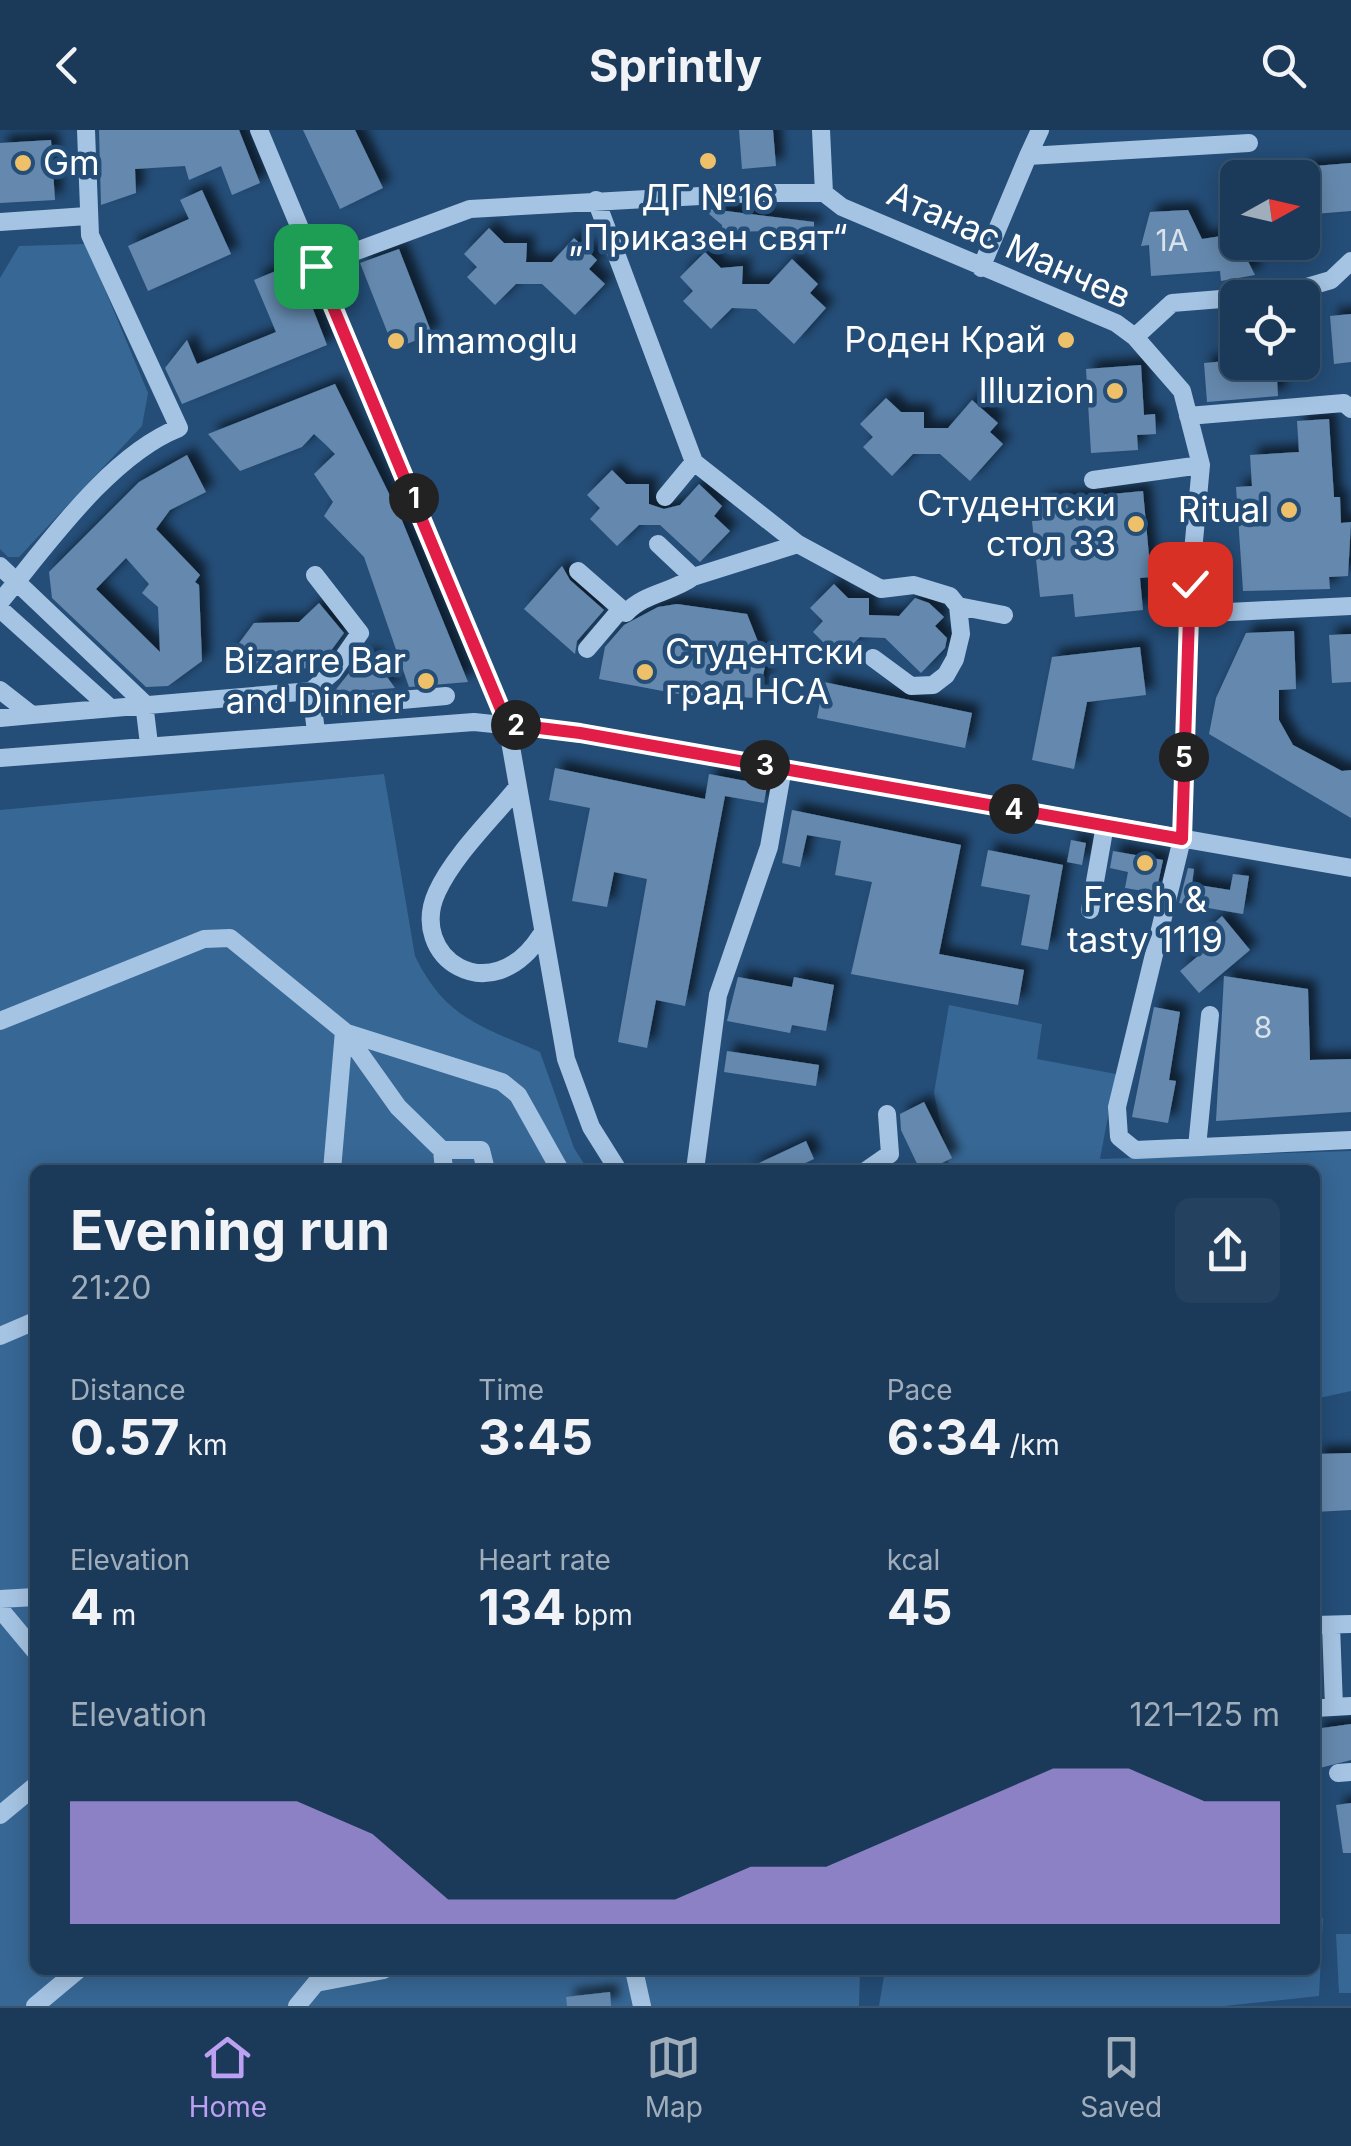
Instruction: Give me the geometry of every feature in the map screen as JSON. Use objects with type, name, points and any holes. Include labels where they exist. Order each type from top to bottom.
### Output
[{"type":"street","points":[[86,130],[90,236],[180,428],[158,436],[102,485],[0,606],[107,706]]},
{"type":"street","points":[[259,130],[507,724],[541,935],[566,1059],[590,1127],[615,1165]]},
{"type":"street","points":[[316,266],[470,209],[596,200],[824,193],[822,130]]},
{"type":"street","points":[[981,268],[1040,130]]},
{"type":"street","points":[[1028,156],[1114,139],[1250,143]]},
{"type":"street","name":"Атанас Манчев","points":[[824,193],[842,207],[1116,322],[1135,337],[1182,391],[1201,465],[1188,614],[1182,839],[1117,1108],[1120,1138],[1134,1150],[1197,1147]]},
{"type":"street","points":[[596,200],[694,462],[798,544],[882,590],[914,585],[950,596],[958,606],[961,634],[955,660],[946,675],[933,685],[911,686],[873,658]]},
{"type":"street","points":[[0,222],[87,216]]},
{"type":"street","points":[[1135,337],[1172,303],[1282,294],[1331,280],[1351,261]]},
{"type":"street","points":[[1188,416],[1344,403],[1351,409]]},
{"type":"street","points":[[665,497],[694,462]]},
{"type":"street","points":[[1092,480],[1201,465]]},
{"type":"street","points":[[658,544],[694,576]]},
{"type":"street","points":[[578,571],[626,613],[638,599],[676,590],[694,576],[798,544]]},
{"type":"street","points":[[0,566],[144,703],[149,744]]},
{"type":"street","points":[[316,575],[360,633],[312,700],[316,732]]},
{"type":"street","points":[[958,606],[1004,615]]},
{"type":"street","points":[[1188,614],[1351,606]]},
{"type":"street","points":[[587,649],[621,609]]},
{"type":"street","points":[[0,690],[32,714]]},
{"type":"street","points":[[0,718],[144,703],[446,696]]},
{"type":"street","points":[[0,758],[316,732],[507,724],[783,768],[1351,868]]},
{"type":"street","points":[[696,1165],[718,995],[769,846],[783,768]]},
{"type":"street","points":[[517,788],[436,893],[431,922],[449,960],[479,974],[496,974],[522,962],[541,935]]},
{"type":"street","points":[[1090,910],[1105,826]]},
{"type":"street","points":[[0,1021],[204,938],[230,938],[344,1032],[398,1107],[442,1150],[444,1165]]},
{"type":"street","points":[[1210,1015],[1197,1147],[1351,1140]]},
{"type":"street","points":[[332,1165],[344,1032]]},
{"type":"street","points":[[344,1032],[502,1082],[518,1096],[557,1165]]},
{"type":"street","points":[[874,1165],[890,1154],[887,1114]]},
{"type":"street","points":[[442,1150],[481,1150],[485,1165]]},
{"type":"street","points":[[0,1336],[30,1324]]},
{"type":"street","points":[[0,1599],[30,1597]]},
{"type":"street","points":[[0,1610],[30,1645]]},
{"type":"street","points":[[1343,1707],[1323,1625],[1351,1624]]},
{"type":"street","points":[[0,1815],[30,1790]]},
{"type":"street","points":[[35,2006],[72,1975]]},
{"type":"street","points":[[635,1975],[642,2006]]},
{"type":"street","points":[[296,2006],[310,1977]]},
{"type":"shaded area","points":[[86,244],[148,393],[142,426],[19,557],[8,557],[0,549],[0,278],[19,246]]},
{"type":"shaded area","points":[[384,774],[415,956],[452,1007],[482,1027],[540,1052],[574,1148],[585,1165],[30,1165],[30,1975],[860,1975],[859,2006],[0,2006],[0,810]]},
{"type":"shaded area","points":[[949,1005],[1042,1024],[1037,1059],[1116,1074],[1100,1159],[1351,1151],[1351,1391],[1320,1398],[1320,1165],[949,1165],[934,1093]]},
{"type":"shaded area","points":[[1320,1918],[1323,1918],[1319,1996],[1224,2006],[879,2006],[884,1975],[1320,1975]]},
{"type":"shaded area","points":[[1336,1934],[1351,1934],[1351,1993],[1339,1993]]},
{"type":"building","points":[[99,130],[239,130],[260,183],[232,195],[221,166],[189,180],[185,166],[135,169],[136,193],[101,205]]},
{"type":"building","points":[[303,130],[355,130],[383,188],[340,209]]},
{"type":"building","points":[[739,130],[773,130],[776,166],[742,169]]},
{"type":"building","points":[[51,140],[55,200],[0,203],[0,143]]},
{"type":"building","points":[[1351,163],[1351,211],[1320,214],[1320,166]]},
{"type":"building","points":[[202,190],[231,254],[148,291],[128,246],[189,219],[180,200]]},
{"type":"building","points":[[702,208],[814,222],[814,230],[722,232],[722,225]]},
{"type":"building","points":[[1188,210],[1202,239],[1220,236],[1220,260],[1247,260],[1255,275],[1227,280],[1221,280],[1220,271],[1151,276],[1149,245],[1141,246],[1150,212]]},
{"type":"building","points":[[489,228],[504,243],[527,243],[526,262],[552,262],[574,238],[597,260],[589,269],[605,284],[575,315],[542,284],[516,284],[495,305],[467,277],[477,267],[464,254]]},
{"type":"building","points":[[399,249],[432,334],[394,349],[360,263]]},
{"type":"building","points":[[705,252],[721,268],[743,266],[742,284],[769,284],[792,259],[818,284],[810,293],[826,308],[794,344],[756,309],[732,308],[711,329],[683,301],[693,291],[680,277]]},
{"type":"building","points":[[295,263],[327,345],[182,404],[165,368],[187,340],[197,364],[276,332],[254,280]]},
{"type":"building","points":[[1351,314],[1351,362],[1334,364],[1330,316]]},
{"type":"building","points":[[1220,362],[1220,380],[1277,380],[1278,396],[1207,402],[1204,363]]},
{"type":"building","name":"Illuzion","points":[[1141,365],[1144,415],[1155,414],[1156,434],[1137,435],[1138,450],[1091,453],[1086,369]]},
{"type":"building","points":[[335,384],[401,518],[468,682],[409,687],[364,557],[324,516],[333,502],[314,474],[335,454],[325,444],[314,434],[302,447],[240,471],[208,434]]},
{"type":"building","points":[[886,398],[901,412],[924,412],[924,428],[948,428],[972,400],[998,423],[990,432],[1003,444],[970,481],[940,454],[913,454],[892,476],[863,447],[873,437],[860,424]]},
{"type":"building","name":"Ritual","points":[[1329,419],[1334,497],[1340,497],[1341,523],[1351,522],[1348,576],[1329,577],[1330,589],[1243,591],[1236,487],[1252,486],[1250,455],[1299,452],[1297,421]]},
{"type":"building","points":[[187,455],[206,492],[170,510],[156,529],[200,575],[195,582],[199,585],[202,661],[168,686],[146,687],[52,598],[49,572],[139,482]],"holes":[[[126,558],[149,584],[142,593],[158,607],[160,652],[96,589]]]},
{"type":"building","points":[[612,470],[626,484],[649,484],[649,504],[664,509],[680,505],[699,484],[722,506],[714,516],[730,531],[700,562],[660,525],[639,525],[617,546],[590,519],[600,508],[587,495]]},
{"type":"building","points":[[1143,491],[1151,577],[1140,578],[1143,610],[1075,617],[1073,594],[1040,597],[1032,521],[1042,520],[1040,501]]},
{"type":"building","points":[[562,566],[570,580],[604,610],[577,641],[575,654],[524,609]]},
{"type":"building","points":[[834,584],[848,598],[869,598],[869,615],[899,616],[915,598],[929,603],[944,617],[935,626],[947,638],[945,648],[921,673],[885,638],[860,637],[839,658],[813,632],[823,621],[810,608]]},
{"type":"building","points":[[319,603],[344,633],[319,667],[235,675],[222,666],[254,623],[299,622]]},
{"type":"building","points":[[677,604],[747,614],[766,662],[758,698],[684,695],[599,679],[605,647],[624,625],[658,607]]},
{"type":"building","points":[[1294,631],[1296,689],[1279,690],[1279,720],[1293,745],[1342,771],[1351,770],[1351,818],[1209,734],[1216,698],[1246,633]]},
{"type":"building","points":[[1351,634],[1351,682],[1332,683],[1329,635]]},
{"type":"building","points":[[1140,647],[1146,695],[1087,702],[1074,769],[1032,760],[1052,657]]},
{"type":"building","points":[[372,656],[395,688],[333,693],[361,658]]},
{"type":"building","points":[[824,682],[972,713],[965,748],[817,718]]},
{"type":"building","points":[[555,768],[705,799],[709,774],[767,785],[764,803],[725,796],[685,1006],[656,1000],[647,1048],[618,1042],[647,879],[614,872],[607,907],[572,901],[590,808],[549,800]]},
{"type":"building","points":[[792,810],[961,845],[939,954],[1024,970],[1018,1005],[851,974],[872,882],[835,875],[841,841],[807,835],[800,867],[782,863]]},
{"type":"building","points":[[1071,840],[1086,843],[1082,865],[1067,862]]},
{"type":"building","points":[[988,850],[1063,865],[1048,950],[1021,945],[1030,895],[981,886]]},
{"type":"building","points":[[1113,851],[1163,860],[1156,893],[1125,888],[1128,872],[1110,868]]},
{"type":"building","points":[[1188,868],[1194,869],[1192,884],[1230,890],[1233,874],[1249,876],[1243,914],[1179,903]]},
{"type":"building","points":[[1222,916],[1250,950],[1199,993],[1180,971],[1209,947],[1200,936]]},
{"type":"building","points":[[1224,976],[1308,989],[1310,1060],[1351,1059],[1351,1112],[1216,1121]]},
{"type":"building","points":[[738,977],[792,987],[794,977],[834,985],[826,1031],[792,1025],[790,1033],[727,1021]]},
{"type":"building","points":[[1154,1007],[1180,1012],[1169,1080],[1176,1081],[1168,1123],[1132,1117]]},
{"type":"building","points":[[727,1051],[819,1065],[816,1086],[724,1072]]},
{"type":"building","points":[[924,1102],[952,1158],[938,1165],[918,1165],[901,1130],[900,1114]]},
{"type":"building","points":[[806,1141],[814,1159],[801,1165],[755,1165]]},
{"type":"building","points":[[1351,1453],[1351,1510],[1320,1512],[1320,1454]]},
{"type":"building","points":[[1351,1724],[1351,1760],[1320,1768],[1320,1728]]},
{"type":"building","points":[[1351,1803],[1351,1853],[1343,1853],[1336,1805]]},
{"type":"building","points":[[610,1992],[611,2006],[567,2006],[566,1997]]},
{"type":"place","name":"ДГ №16 „Приказен свят“","points":[[708,161]]},
{"type":"place","name":"Gm","points":[[23,163]]},
{"type":"place","name":"Роден Край","points":[[1066,340]]},
{"type":"place","name":"Imamoglu","points":[[396,341]]},
{"type":"place","name":"Illuzion","points":[[1115,391]]},
{"type":"place","name":"Ritual","points":[[1289,510]]},
{"type":"place","name":"Студентски стол 33","points":[[1136,524]]},
{"type":"place","name":"Студентски град НСА","points":[[645,672]]},
{"type":"place","name":"Bizarre Bar and Dinner","points":[[426,681]]},
{"type":"place","name":"Fresh & tasty 1119","points":[[1145,863]]},
{"type":"route","points":[[316,266],[477,644],[507,724],[580,733],[1182,839],[1190,584]]}]
